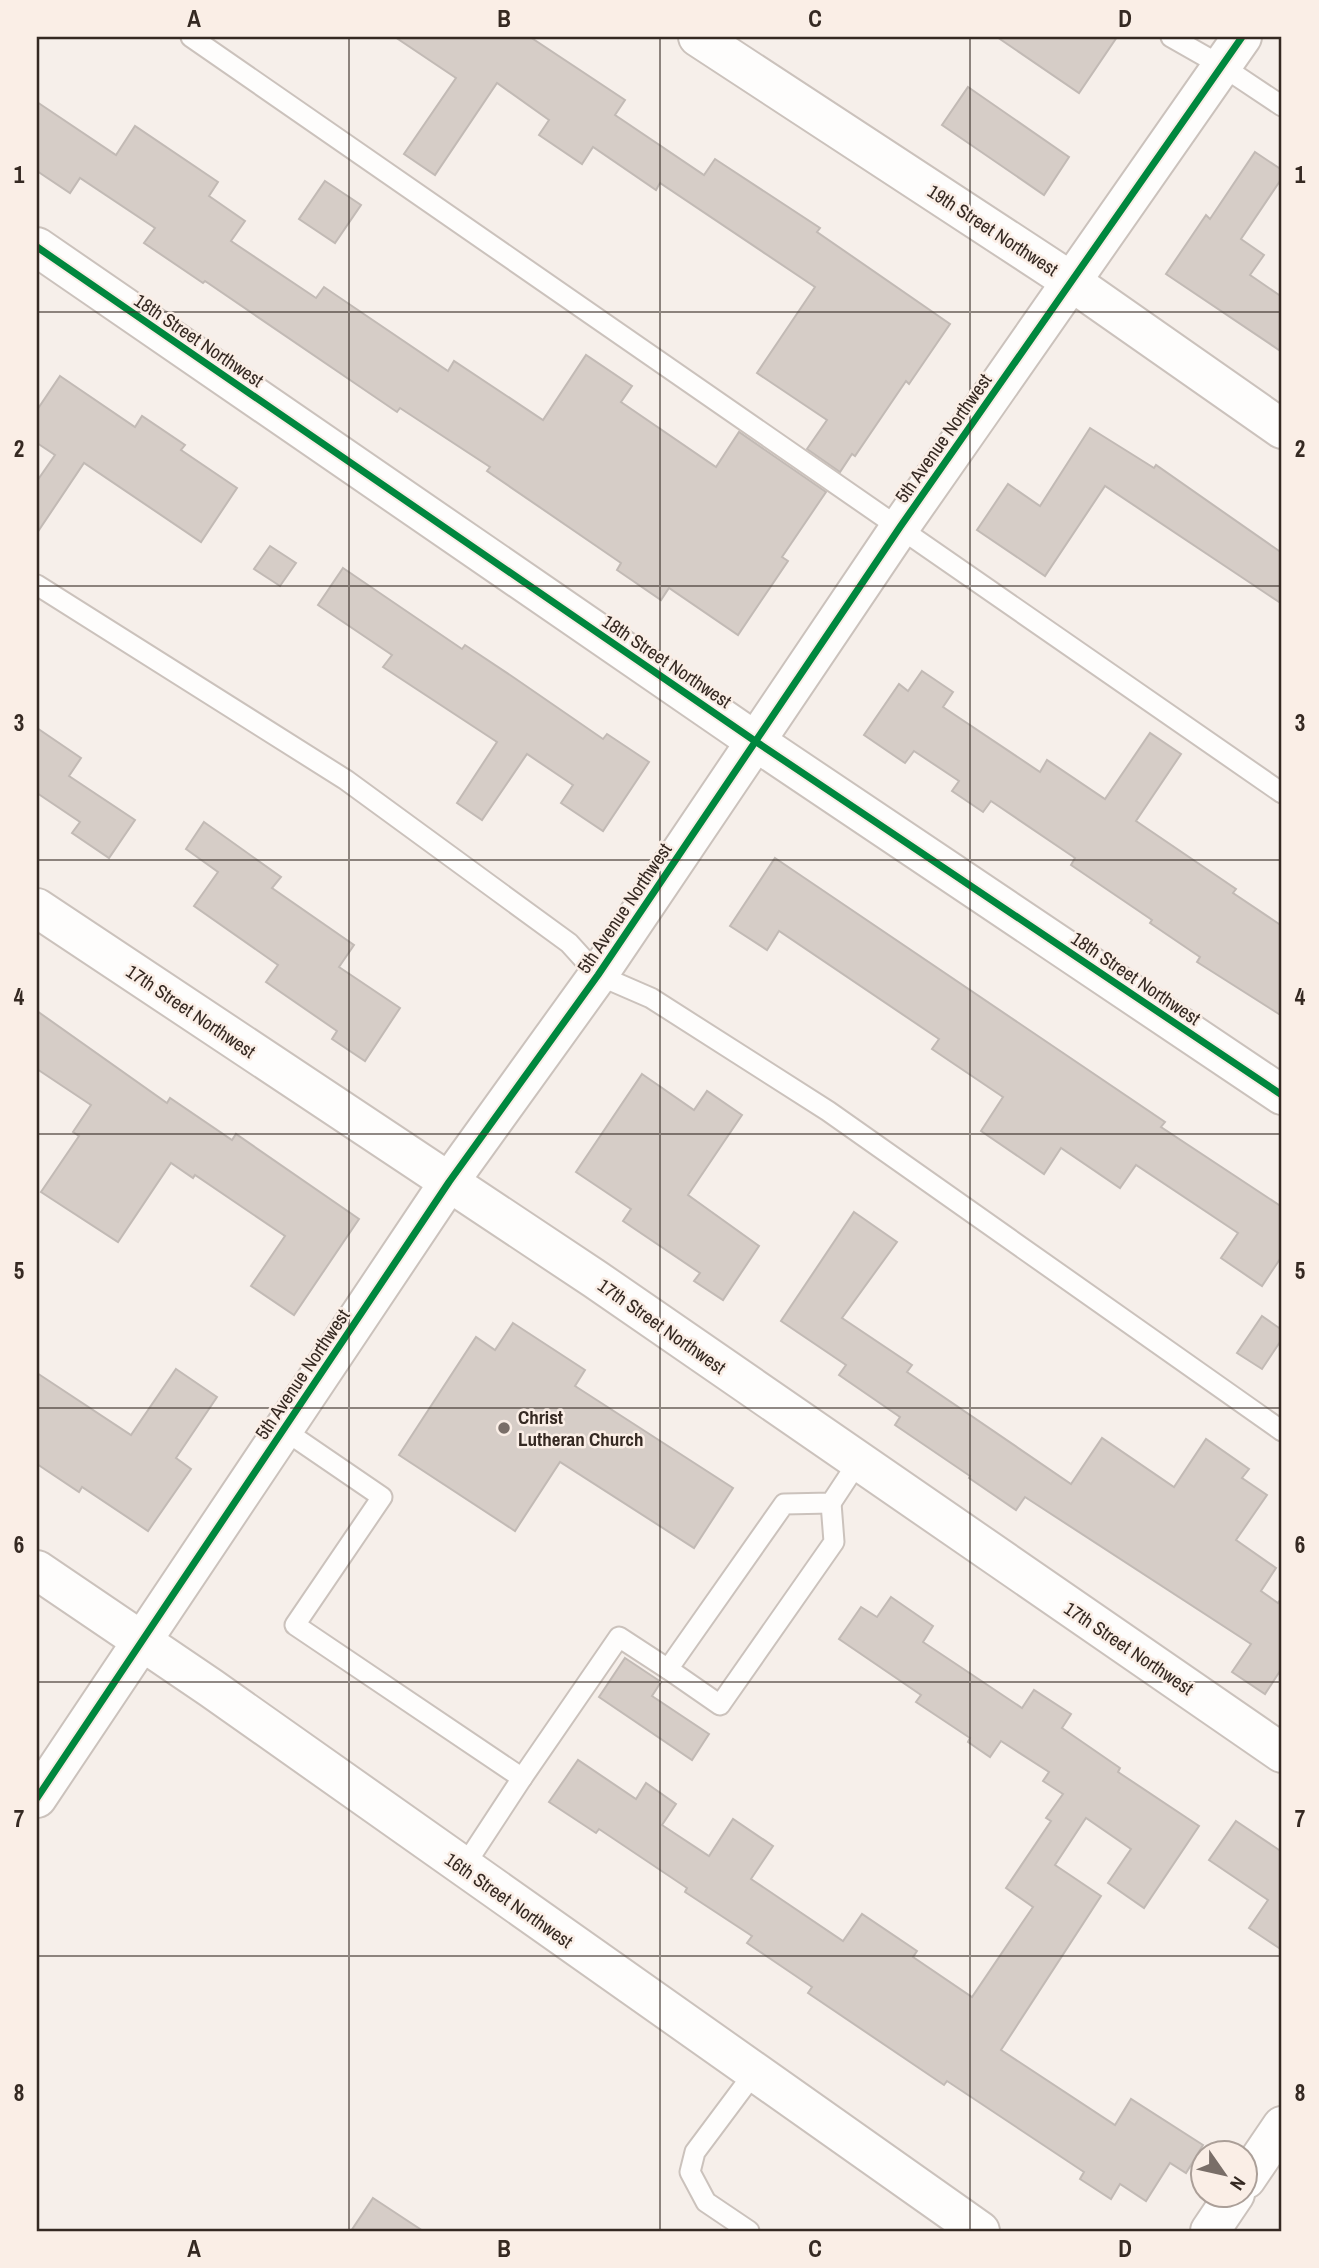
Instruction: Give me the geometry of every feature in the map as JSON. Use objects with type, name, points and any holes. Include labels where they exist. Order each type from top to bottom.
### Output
[{"type":"street","name":"19th Street Northwest","points":[[698,37],[1072,282],[1282,429]]},
{"type":"street","name":"5th Avenue Northwest","points":[[37,1798],[449,1182],[598,975],[900,527],[1232,51]]},
{"type":"street","name":"18th Street Northwest","points":[[37,247],[755,741],[1282,1095]]},
{"type":"street","name":"17th Street Northwest","points":[[37,908],[449,1182],[1282,1752]]},
{"type":"street","name":"16th Street Northwest","points":[[37,1570],[980,2231]]},
{"type":"street","points":[[1260,2158],[1282,2126]]},
{"type":"street","points":[[1210,2231],[1226,2208]]},
{"type":"lane","points":[[191,37],[1282,793]]},
{"type":"lane","points":[[1171,37],[1232,51],[1282,106]]},
{"type":"lane","points":[[37,585],[346,780],[569,943],[598,975],[651,998],[828,1111],[1282,1431]]},
{"type":"lane","points":[[284,1430],[382,1497],[295,1625],[522,1778]]},
{"type":"lane","points":[[463,1868],[618,1637],[720,1705],[834,1542],[831,1503],[858,1462]]},
{"type":"lane","points":[[668,1669],[784,1504],[831,1503]]},
{"type":"lane","points":[[749,2231],[706,2202],[690,2172],[695,2152],[754,2073]]},
{"type":"building","points":[[395,37],[530,37],[625,100],[615,115],[704,175],[715,159],[820,228],[817,232],[950,324],[909,384],[906,381],[855,456],[852,454],[840,472],[807,449],[827,420],[757,373],[815,287],[660,183],[656,190],[593,147],[582,164],[539,135],[549,120],[497,83],[435,175],[404,154],[456,78]]},
{"type":"building","points":[[997,37],[1117,37],[1079,93]]},
{"type":"building","points":[[968,87],[1069,157],[1044,195],[942,125]]},
{"type":"building","points":[[37,102],[116,155],[135,126],[218,182],[209,196],[245,221],[231,241],[316,298],[324,287],[448,371],[454,361],[543,420],[586,355],[632,386],[621,402],[716,467],[739,432],[826,492],[782,557],[788,561],[738,635],[669,588],[661,600],[617,570],[621,563],[487,471],[490,467],[400,408],[397,412],[205,281],[203,283],[144,243],[155,228],[80,178],[70,193],[37,171]]},
{"type":"building","points":[[1255,152],[1282,170],[1282,178],[1241,239],[1264,255],[1250,275],[1282,297],[1282,352],[1166,274],[1206,215],[1210,219]]},
{"type":"building","points":[[325,181],[361,205],[335,243],[299,219]]},
{"type":"building","points":[[60,376],[135,427],[142,416],[185,445],[181,450],[237,488],[201,542],[84,463],[37,533],[37,481],[55,455],[37,443],[37,410]]},
{"type":"building","points":[[1090,428],[1154,468],[1156,465],[1282,553],[1282,604],[1105,486],[1045,576],[977,530],[1008,484],[1040,506]]},
{"type":"building","points":[[270,546],[296,563],[280,586],[254,569]]},
{"type":"building","points":[[343,568],[462,649],[465,645],[603,739],[607,734],[649,762],[603,831],[561,803],[573,785],[527,754],[482,820],[457,803],[497,742],[383,667],[392,655],[318,605]]},
{"type":"building","points":[[922,671],[953,692],[943,707],[1040,772],[1047,760],[1105,799],[1150,733],[1181,754],[1136,821],[1236,889],[1233,893],[1282,926],[1282,1016],[1197,962],[1200,957],[1150,923],[1152,920],[1071,865],[1075,858],[991,801],[983,812],[952,791],[959,781],[914,751],[905,763],[864,735],[899,684],[908,691]]},
{"type":"building","points":[[37,728],[81,758],[69,776],[135,820],[109,858],[72,833],[80,822],[37,793]]},
{"type":"building","points":[[204,822],[281,877],[272,888],[354,945],[339,967],[400,1008],[365,1061],[332,1039],[337,1031],[266,982],[278,965],[194,906],[218,872],[186,849]]},
{"type":"building","points":[[775,858],[1165,1122],[1161,1127],[1282,1207],[1282,1256],[1262,1286],[1221,1258],[1238,1233],[1136,1165],[1120,1188],[1061,1148],[1044,1174],[981,1131],[1003,1097],[932,1049],[939,1039],[779,931],[767,950],[730,926]]},
{"type":"building","points":[[37,1011],[167,1103],[170,1098],[232,1140],[236,1134],[359,1219],[294,1315],[251,1286],[285,1236],[195,1175],[193,1178],[171,1163],[118,1242],[41,1192],[79,1136],[73,1132],[91,1105],[37,1069]]},
{"type":"building","points":[[642,1074],[694,1110],[707,1091],[742,1115],[688,1195],[759,1246],[723,1300],[694,1281],[700,1273],[623,1221],[631,1209],[576,1172]]},
{"type":"building","points":[[854,1212],[897,1242],[842,1318],[912,1365],[907,1372],[1071,1484],[1102,1438],[1174,1487],[1206,1439],[1249,1469],[1242,1478],[1267,1495],[1236,1540],[1276,1568],[1261,1591],[1278,1603],[1282,1597],[1282,1668],[1265,1694],[1232,1672],[1251,1644],[1025,1497],[1016,1510],[969,1478],[970,1476],[895,1425],[900,1417],[839,1375],[846,1365],[781,1321]]},
{"type":"building","points":[[1262,1316],[1282,1330],[1282,1339],[1262,1369],[1237,1353]]},
{"type":"building","points":[[513,1323],[585,1370],[575,1386],[733,1488],[694,1548],[560,1462],[515,1531],[399,1455],[476,1337],[495,1350]]},
{"type":"building","points":[[176,1369],[217,1397],[176,1458],[191,1469],[148,1531],[82,1487],[79,1492],[37,1464],[37,1373],[131,1435]]},
{"type":"building","points":[[891,1597],[933,1626],[923,1642],[1022,1708],[1034,1690],[1071,1714],[1062,1728],[1120,1768],[1118,1772],[1199,1826],[1144,1908],[1108,1883],[1131,1849],[1086,1818],[1055,1865],[1101,1896],[1001,2050],[1115,2125],[1131,2099],[1192,2138],[1190,2166],[1186,2173],[1170,2163],[1146,2201],[1120,2184],[1111,2199],[1080,2179],[1084,2172],[947,2081],[944,2085],[808,1993],[812,1987],[747,1943],[752,1936],[685,1892],[687,1888],[599,1829],[596,1833],[549,1802],[578,1760],[636,1799],[646,1783],[676,1804],[662,1825],[709,1856],[733,1819],[773,1846],[751,1879],[843,1941],[862,1914],[917,1951],[913,1957],[972,1997],[1033,1907],[1006,1888],[1051,1821],[1046,1818],[1063,1794],[1043,1781],[1049,1772],[1001,1741],[990,1757],[968,1742],[970,1738],[916,1702],[921,1695],[839,1639],[861,1607],[877,1617]]},
{"type":"building","points":[[625,1658],[661,1682],[652,1696],[709,1734],[692,1760],[599,1697]]},
{"type":"building","points":[[1236,1821],[1282,1852],[1282,1950],[1249,1928],[1268,1900],[1209,1860]]},
{"type":"building","points":[[373,2198],[423,2231],[351,2231]]},
{"type":"cycle path","points":[[37,1798],[449,1182],[598,975],[900,527],[1242,37]]},
{"type":"cycle path","points":[[37,247],[755,741],[1282,1095]]},
{"type":"place","name":"Christ Lutheran Church","points":[[504,1428]]}]
